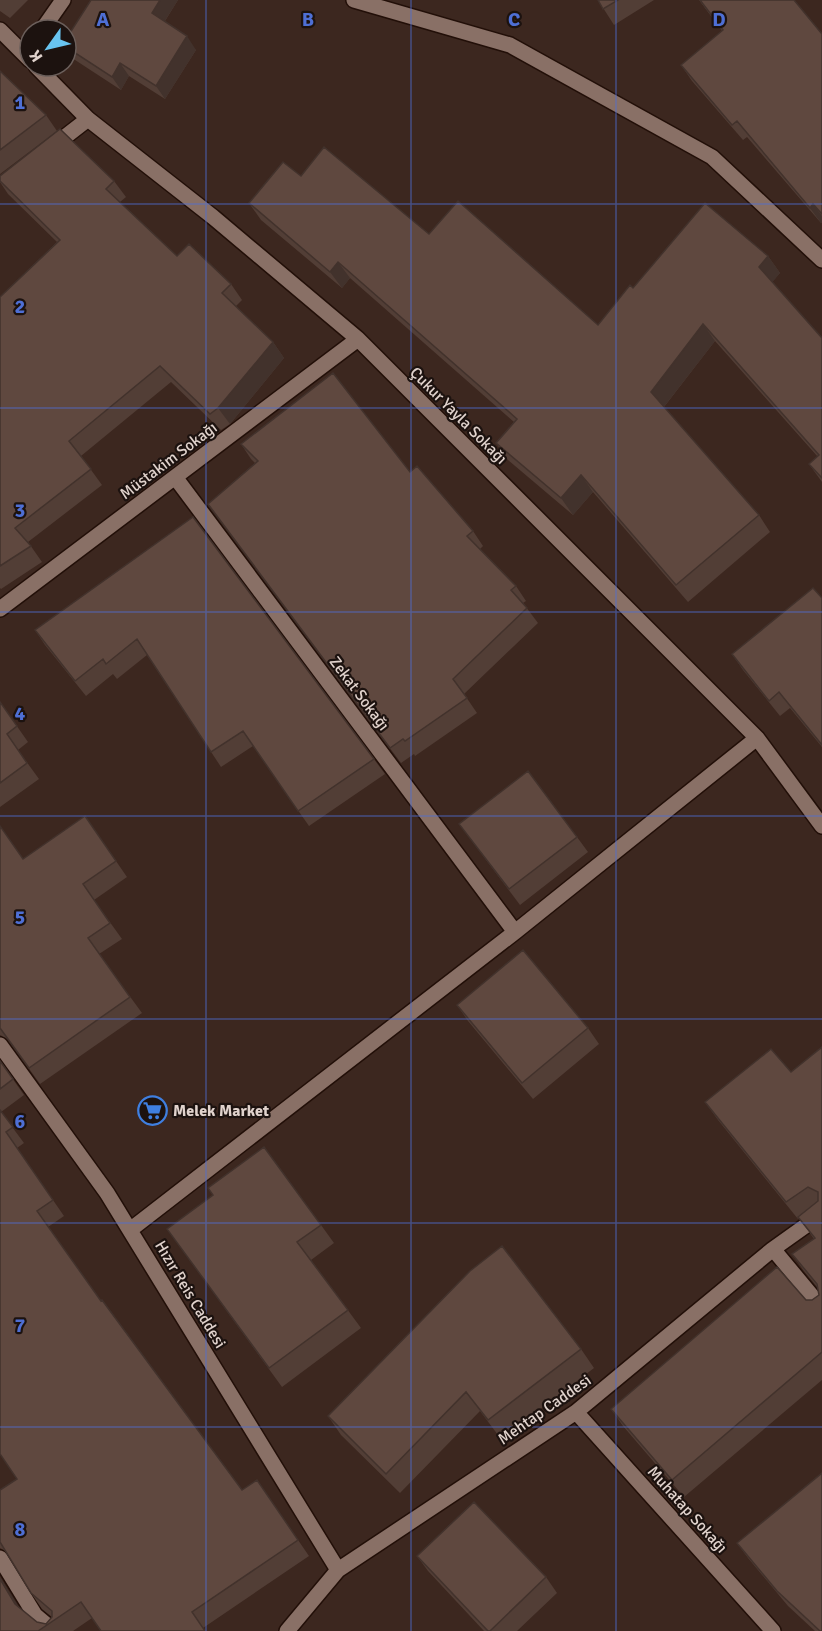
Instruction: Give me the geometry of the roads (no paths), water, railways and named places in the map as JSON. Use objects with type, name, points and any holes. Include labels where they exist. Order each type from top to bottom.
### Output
[{"type":"street","points":[[50,18],[63,0]]},
{"type":"street","points":[[354,0],[510,45],[712,157],[822,260]]},
{"type":"street","name":"Çukur Yayla Sokağı","points":[[0,30],[18,46]]},
{"type":"street","name":"Çukur Yayla Sokağı","points":[[50,78],[88,119],[213,217],[358,339],[757,738],[822,826]]},
{"type":"street","points":[[44,154],[88,119]]},
{"type":"street","name":"Müstakim Sokağı","points":[[0,609],[358,339]]},
{"type":"street","name":"Zekat Sokağı","points":[[175,477],[515,932]]},
{"type":"street","points":[[130,1230],[515,932],[757,738]]},
{"type":"street","name":"Hızır Reis Caddesi","points":[[0,1045],[107,1193],[338,1570]]},
{"type":"street","name":"Mehtap Caddesi","points":[[287,1631],[338,1570],[576,1412],[773,1250],[822,1214]]},
{"type":"street","points":[[773,1250],[822,1308]]},
{"type":"street","name":"Muhatap Sokağı","points":[[576,1412],[773,1631]]},
{"type":"street","points":[[0,1558],[35,1615],[54,1631]]},
{"type":"place","name":"Melek Market","points":[[152,1110]]}]
